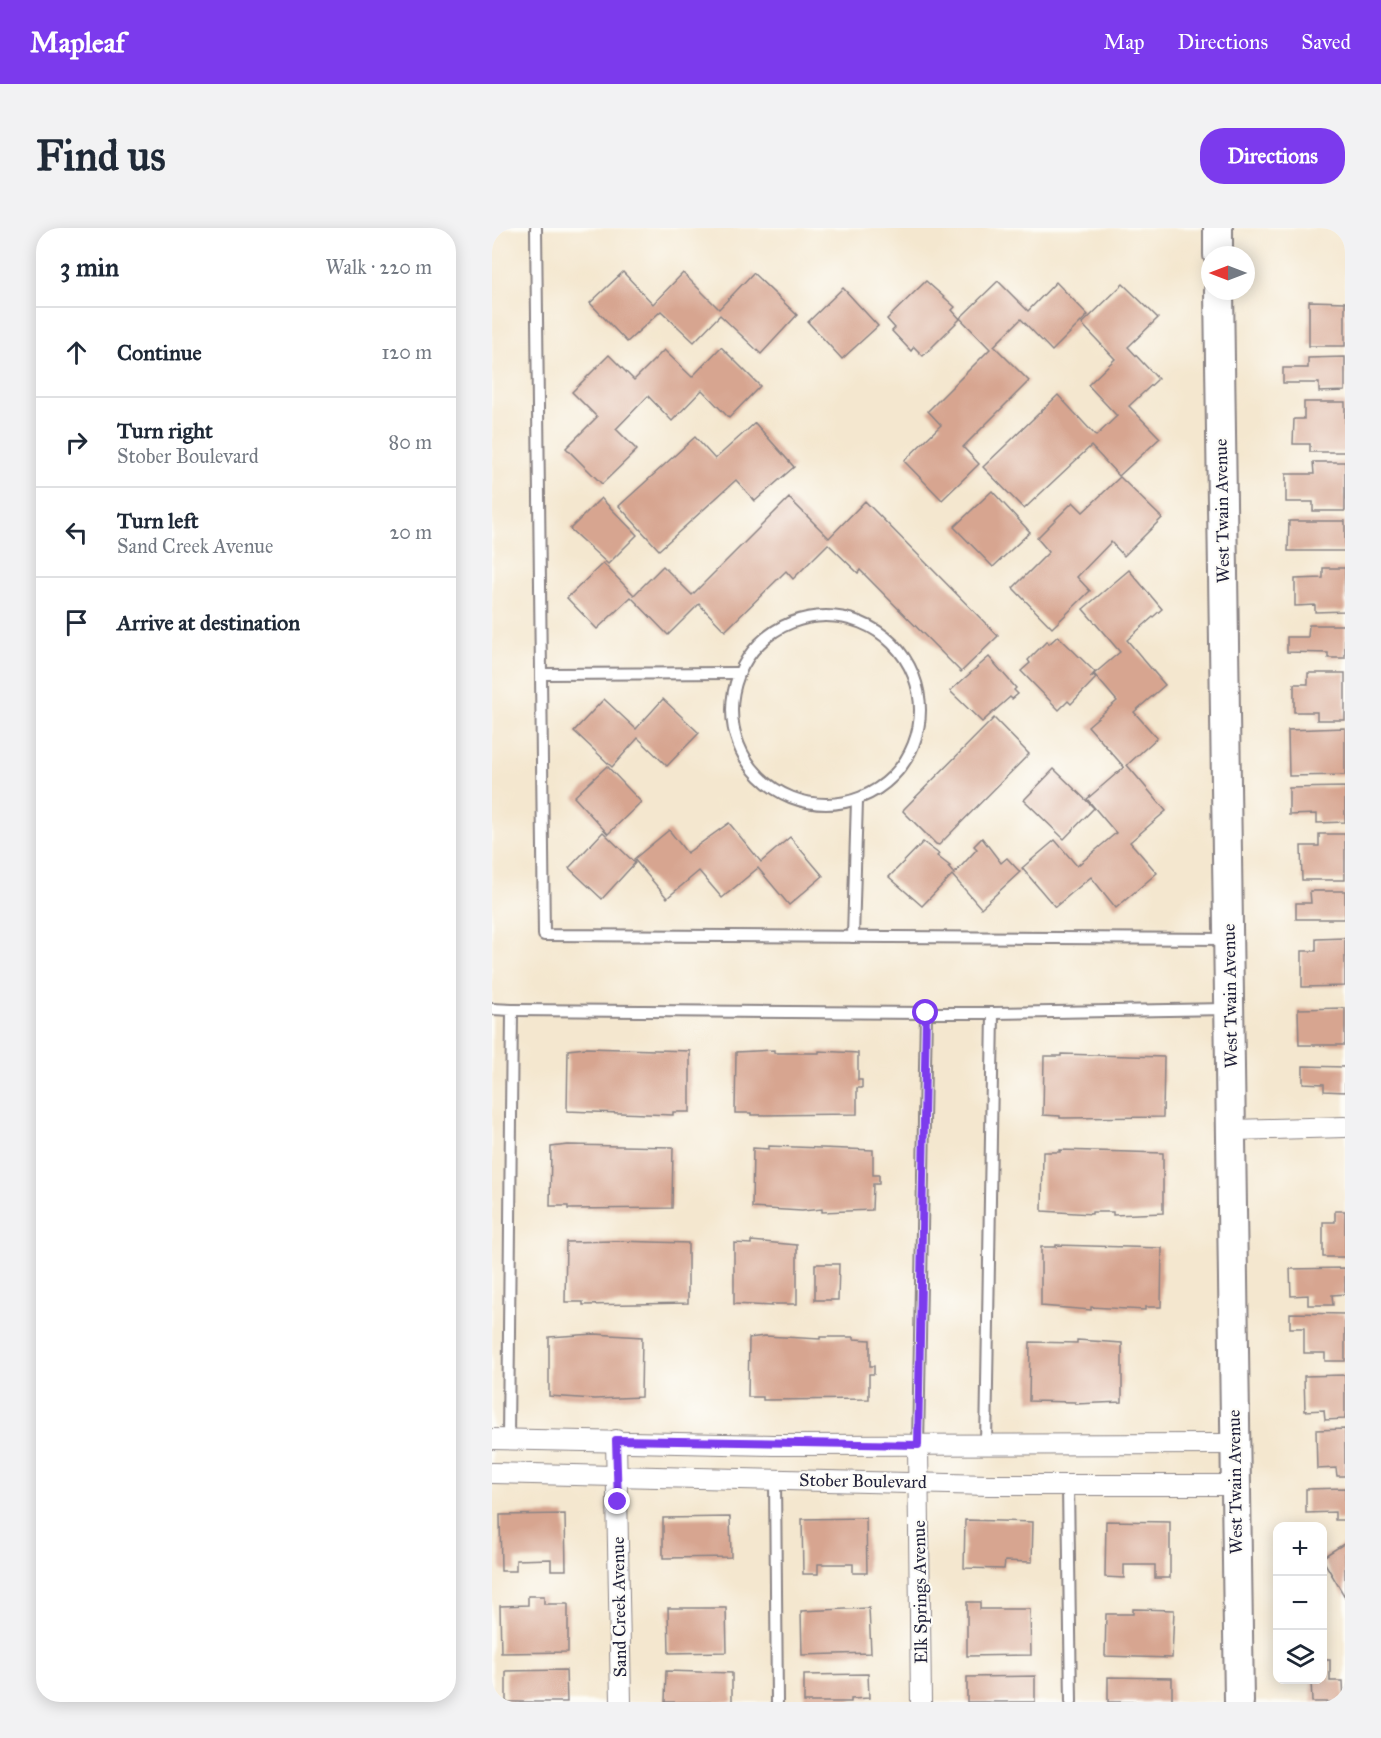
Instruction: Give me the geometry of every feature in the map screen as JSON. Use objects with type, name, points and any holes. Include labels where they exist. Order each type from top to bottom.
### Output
[{"type":"main road","points":[[1218,228],[1218,246]]},
{"type":"main road","name":"West Twain Avenue","points":[[1219,300],[1232,1130],[1234,1485],[1239,1702]]},
{"type":"street","points":[[1232,1130],[1345,1127]]},
{"type":"street","name":"Stober Boulevard","points":[[500,1439],[986,1446],[1234,1444]]},
{"type":"street","name":"Sand Creek Avenue","points":[[616,1440],[621,1702]]},
{"type":"street","name":"Elk Springs Avenue","points":[[918,1445],[921,1702]]},
{"type":"street","name":"Stober Boulevard","points":[[492,1473],[1068,1486],[1234,1485]]},
{"type":"lane","points":[[536,228],[544,935],[1229,939]]},
{"type":"lane","points":[[842,617],[860,622],[892,643],[905,658],[916,684],[920,713],[918,732],[902,767],[889,781],[857,800],[839,804],[803,802],[770,787],[757,775],[738,744],[733,726],[732,708],[740,673],[760,644],[773,632],[806,618],[842,617]]},
{"type":"lane","points":[[541,674],[740,673]]},
{"type":"lane","points":[[853,937],[857,800]]},
{"type":"lane","points":[[492,1009],[993,1013],[1230,1009]]},
{"type":"lane","points":[[500,1439],[510,1375],[512,1010]]},
{"type":"lane","points":[[918,1445],[926,1013]]},
{"type":"lane","points":[[986,1446],[993,1013]]},
{"type":"lane","points":[[776,1479],[777,1702]]},
{"type":"lane","points":[[1068,1486],[1071,1702]]},
{"type":"building","points":[[623,272],[653,304],[683,273],[719,309],[753,273],[797,315],[761,354],[720,315],[694,342],[661,311],[627,342],[590,303]]},
{"type":"building","points":[[926,281],[955,307],[952,310],[960,319],[923,356],[914,347],[911,351],[892,331],[895,328],[887,319]]},
{"type":"building","points":[[998,281],[1028,311],[1056,282],[1088,315],[1052,351],[1021,319],[994,346],[1029,381],[963,447],[979,464],[942,500],[904,461],[941,425],[928,411],[990,349],[960,318]]},
{"type":"building","points":[[1123,284],[1158,318],[1128,347],[1158,379],[1129,406],[1160,438],[1119,476],[1091,446],[1024,509],[983,467],[1058,395],[1096,436],[1117,416],[1088,385],[1115,359],[1082,324]]},
{"type":"building","points":[[843,288],[878,326],[842,359],[808,322]]},
{"type":"building","points":[[1309,301],[1345,302],[1345,346],[1309,346]]},
{"type":"building","points":[[721,347],[760,386],[729,418],[702,390],[672,421],[648,396],[616,429],[637,450],[602,484],[566,448],[597,417],[572,392],[609,355],[634,380],[664,350],[692,377]]},
{"type":"building","points":[[1345,357],[1345,391],[1319,392],[1319,383],[1283,383],[1283,368],[1308,368],[1308,358]]},
{"type":"building","points":[[1304,402],[1345,402],[1345,452],[1310,452],[1310,444],[1293,444],[1294,419],[1304,419]]},
{"type":"building","points":[[755,423],[794,467],[755,501],[736,480],[659,550],[619,506],[695,437],[715,459]]},
{"type":"building","points":[[1313,462],[1345,462],[1345,511],[1313,511],[1313,502],[1286,502],[1286,474],[1314,474]]},
{"type":"building","points":[[1120,477],[1162,518],[1124,556],[1111,542],[1077,577],[1090,591],[1052,628],[1013,588],[1049,552],[1037,538],[1073,502],[1083,512]]},
{"type":"building","points":[[992,491],[1030,532],[993,567],[954,527]]},
{"type":"building","points":[[601,498],[637,535],[608,564],[570,529]]},
{"type":"building","points":[[789,498],[829,538],[865,501],[998,636],[961,672],[860,570],[858,573],[828,544],[793,579],[786,571],[725,631],[699,604],[668,635],[631,597],[597,629],[567,598],[603,563],[634,595],[663,566],[692,595]]},
{"type":"building","points":[[1289,521],[1345,521],[1345,551],[1288,551]]},
{"type":"building","points":[[1323,568],[1345,568],[1345,611],[1315,612],[1315,605],[1295,606],[1295,579],[1323,578]]},
{"type":"building","points":[[1129,570],[1162,609],[1127,640],[1165,685],[1134,712],[1157,738],[1127,765],[1166,811],[1130,842],[1157,873],[1116,908],[1091,877],[1055,907],[1022,868],[1055,840],[1077,866],[1116,833],[1087,799],[1124,767],[1088,726],[1117,701],[1094,674],[1120,652],[1083,609]]},
{"type":"building","points":[[1309,625],[1345,625],[1345,658],[1328,658],[1328,653],[1287,652],[1287,637],[1308,637]]},
{"type":"building","points":[[1058,636],[1095,672],[1090,678],[1094,675],[1096,678],[1071,704],[1068,701],[1059,710],[1021,671],[1030,663],[1028,660],[1047,641],[1049,644]]},
{"type":"building","points":[[989,657],[1016,688],[1014,690],[1018,694],[1012,699],[1010,697],[982,722],[950,691]]},
{"type":"building","points":[[1308,673],[1345,673],[1345,720],[1317,720],[1317,712],[1294,712],[1294,684],[1308,684]]},
{"type":"building","points":[[604,699],[636,729],[663,699],[699,733],[667,766],[638,738],[612,767],[574,731]]},
{"type":"building","points":[[994,718],[1029,754],[939,845],[936,844],[903,811]]},
{"type":"building","points":[[1345,728],[1345,775],[1289,776],[1288,730]]},
{"type":"building","points":[[607,766],[641,802],[608,834],[574,797]]},
{"type":"building","points":[[1054,769],[1094,808],[1064,839],[1024,800]]},
{"type":"building","points":[[1345,787],[1345,822],[1317,823],[1317,814],[1289,815],[1289,788]]},
{"type":"building","points":[[729,823],[761,862],[790,837],[823,876],[789,905],[758,868],[722,898],[699,871],[667,898],[634,859],[669,830],[687,853]]},
{"type":"building","points":[[603,832],[635,863],[602,899],[569,868]]},
{"type":"building","points":[[1319,834],[1345,834],[1345,880],[1302,880],[1301,846],[1319,846]]},
{"type":"building","points":[[982,838],[1001,863],[1007,858],[1020,872],[981,908],[952,875],[922,906],[889,877],[923,842],[939,854],[937,856],[950,866],[948,867],[954,874],[977,849],[974,846]]},
{"type":"building","points":[[1310,891],[1345,891],[1345,919],[1296,919],[1296,903],[1311,903]]},
{"type":"building","points":[[1345,938],[1345,986],[1302,987],[1302,951],[1316,951],[1316,939]]},
{"type":"building","points":[[1345,1008],[1345,1045],[1299,1045],[1298,1009]]},
{"type":"building","points":[[586,1048],[690,1051],[690,1112],[673,1112],[673,1115],[567,1111],[568,1050]]},
{"type":"building","points":[[774,1050],[774,1053],[819,1053],[819,1051],[858,1053],[858,1080],[862,1080],[862,1088],[857,1088],[857,1114],[751,1115],[751,1113],[735,1113],[736,1052]]},
{"type":"building","points":[[1061,1054],[1164,1057],[1163,1117],[1060,1118],[1060,1116],[1043,1115],[1044,1056],[1061,1056]]},
{"type":"building","points":[[1303,1066],[1345,1067],[1345,1092],[1324,1091],[1324,1084],[1303,1083]]},
{"type":"building","points":[[568,1145],[673,1147],[672,1208],[568,1209],[568,1206],[550,1206],[551,1147]]},
{"type":"building","points":[[769,1146],[873,1150],[873,1175],[879,1175],[879,1184],[873,1184],[872,1210],[822,1212],[822,1209],[802,1211],[752,1208],[753,1148],[769,1149]]},
{"type":"building","points":[[1060,1150],[1163,1153],[1163,1213],[1113,1215],[1113,1212],[1092,1212],[1092,1214],[1042,1211],[1043,1152],[1060,1152]]},
{"type":"building","points":[[1335,1211],[1345,1211],[1345,1257],[1323,1257],[1323,1222],[1335,1222]]},
{"type":"building","points":[[751,1241],[797,1245],[797,1304],[772,1304],[772,1306],[734,1304],[734,1243],[751,1244]]},
{"type":"building","points":[[566,1242],[688,1243],[688,1303],[583,1305],[583,1302],[565,1302]]},
{"type":"building","points":[[1056,1245],[1162,1248],[1161,1307],[1145,1307],[1145,1310],[1091,1307],[1091,1310],[1041,1306],[1041,1247],[1056,1247]]},
{"type":"building","points":[[815,1264],[839,1264],[838,1300],[815,1300]]},
{"type":"building","points":[[1345,1268],[1345,1294],[1332,1295],[1333,1305],[1308,1305],[1308,1295],[1291,1296],[1290,1269]]},
{"type":"building","points":[[1290,1313],[1345,1314],[1345,1361],[1325,1361],[1325,1353],[1304,1353],[1304,1328],[1290,1328]]},
{"type":"building","points":[[595,1334],[642,1337],[641,1397],[595,1399],[549,1396],[549,1337]]},
{"type":"building","points":[[765,1336],[820,1339],[820,1337],[854,1337],[854,1339],[870,1340],[870,1366],[874,1366],[874,1374],[869,1374],[869,1399],[763,1400],[763,1397],[748,1397],[749,1338]]},
{"type":"building","points":[[1077,1340],[1122,1343],[1122,1402],[1075,1404],[1075,1402],[1029,1401],[1030,1342],[1077,1343]]},
{"type":"building","points":[[1345,1375],[1345,1419],[1325,1420],[1324,1410],[1305,1411],[1304,1376]]},
{"type":"building","points":[[1345,1429],[1345,1476],[1337,1476],[1336,1468],[1317,1469],[1316,1430]]},
{"type":"building","points":[[1345,1488],[1345,1520],[1335,1520],[1335,1512],[1306,1513],[1306,1489]]},
{"type":"building","points":[[565,1514],[566,1570],[551,1570],[551,1559],[516,1560],[516,1571],[501,1571],[500,1515]]},
{"type":"building","points":[[730,1517],[731,1557],[663,1558],[663,1518]]},
{"type":"building","points":[[866,1518],[867,1573],[853,1573],[853,1564],[818,1564],[818,1574],[803,1574],[802,1519]]},
{"type":"building","points":[[965,1520],[1033,1522],[1032,1562],[1005,1561],[1004,1569],[964,1568]]},
{"type":"building","points":[[1106,1521],[1170,1522],[1170,1578],[1155,1578],[1155,1565],[1124,1565],[1124,1578],[1105,1577]]},
{"type":"building","points":[[1345,1543],[1345,1597],[1327,1567],[1327,1554]]},
{"type":"building","points":[[528,1596],[544,1596],[544,1604],[568,1604],[568,1652],[501,1653],[500,1606],[528,1605]]},
{"type":"building","points":[[967,1602],[980,1602],[980,1609],[1030,1609],[1031,1655],[967,1656]]},
{"type":"building","points":[[668,1608],[726,1608],[727,1652],[669,1653]]},
{"type":"building","points":[[869,1608],[871,1653],[802,1655],[801,1611]]},
{"type":"building","points":[[1133,1609],[1174,1610],[1172,1658],[1105,1656],[1106,1614],[1133,1614]]},
{"type":"building","points":[[1327,1660],[1330,1660],[1330,1681],[1343,1681],[1344,1702],[1312,1702],[1311,1684],[1327,1684]]},
{"type":"building","points":[[566,1670],[567,1702],[506,1702],[506,1671]]},
{"type":"building","points":[[666,1671],[732,1673],[732,1702],[665,1702]]},
{"type":"building","points":[[868,1674],[869,1698],[851,1699],[851,1702],[804,1702],[804,1675]]},
{"type":"building","points":[[1035,1676],[1035,1702],[967,1702],[967,1677]]},
{"type":"building","points":[[1108,1677],[1172,1678],[1172,1702],[1108,1702]]},
{"type":"route","points":[[618,1502],[616,1440],[774,1445],[918,1445],[926,1013]]}]
